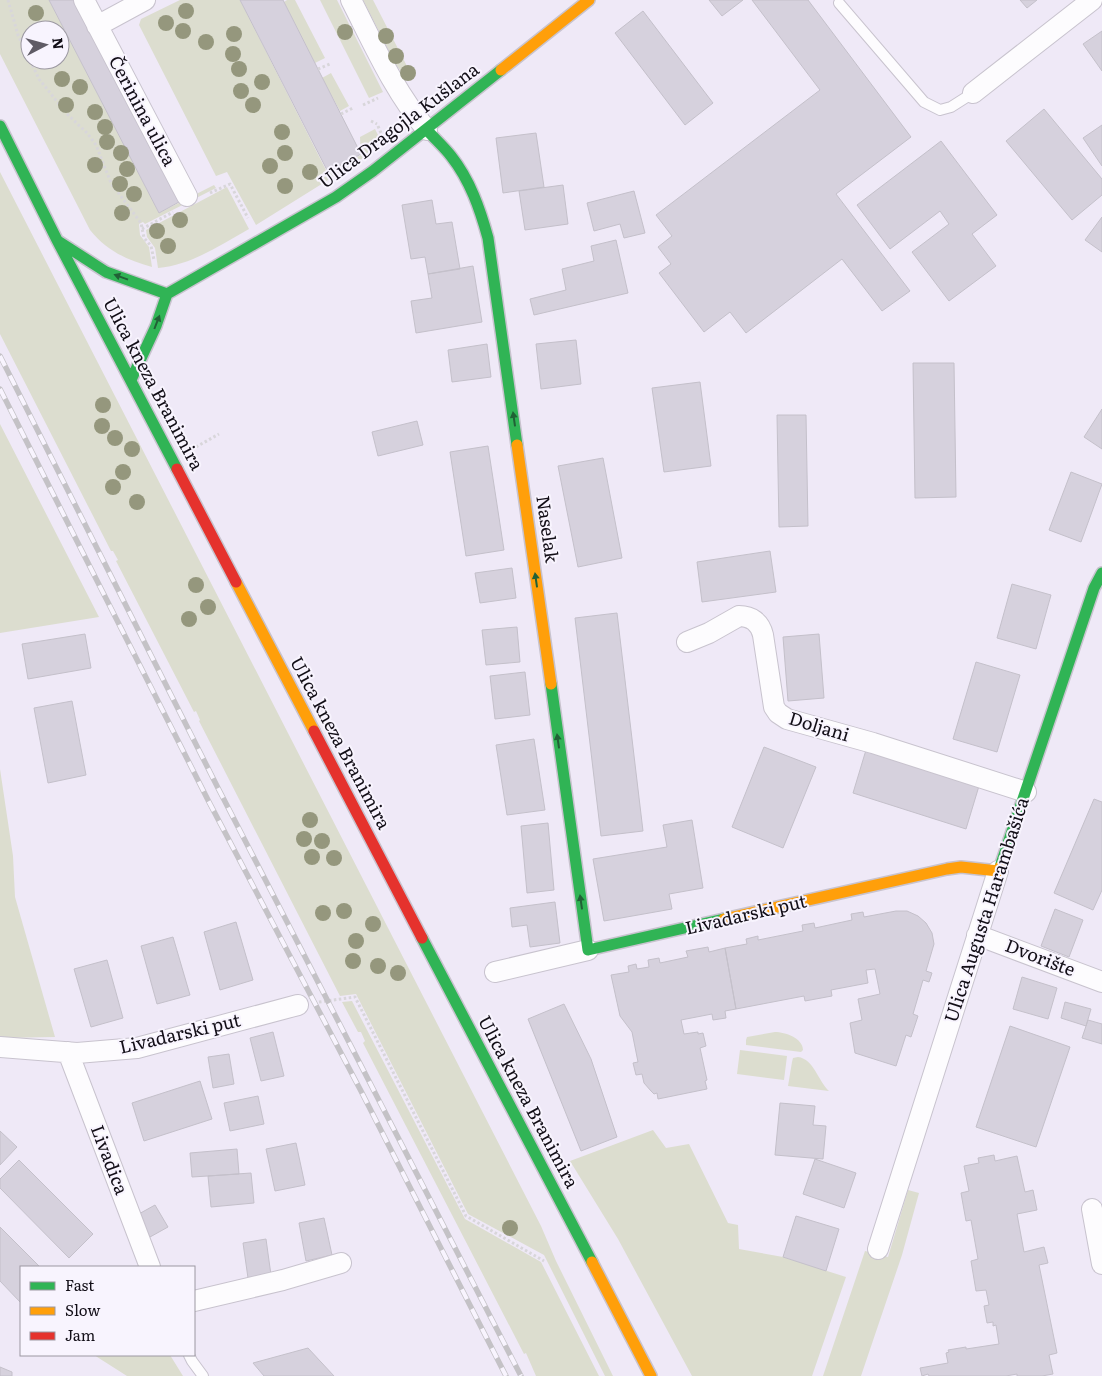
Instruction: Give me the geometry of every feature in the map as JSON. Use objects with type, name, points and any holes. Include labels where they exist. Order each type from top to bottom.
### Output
[{"type":"street","name":"Čerinina ulica","points":[[84,0],[187,196]]},
{"type":"street","points":[[96,26],[145,0]]},
{"type":"street","points":[[351,0],[398,90],[412,112],[427,130]]},
{"type":"street","name":"Ulica Dragojla Kušlana","points":[[167,294],[336,197],[373,172],[589,0]]},
{"type":"street","points":[[973,93],[1092,0]]},
{"type":"street","name":"Ulica kneza Branimira","points":[[0,126],[57,240],[651,1376]]},
{"type":"street","name":"Naselak","points":[[427,130],[452,157],[466,180],[479,206],[488,238],[588,950]]},
{"type":"street","points":[[57,240],[106,272],[167,294],[156,326],[131,380]]},
{"type":"street","name":"Ulica Augusta Harambašića","points":[[878,1249],[998,871],[1094,588],[1102,573]]},
{"type":"street","name":"Doljani","points":[[687,642],[709,633],[739,616],[754,618],[762,628],[774,707],[778,713],[787,719],[874,743],[1026,792]]},
{"type":"street","name":"Livadarski put","points":[[495,972],[947,869],[961,867],[998,871]]},
{"type":"street","name":"Dvorište","points":[[977,935],[1102,982]]},
{"type":"street","name":"Livadarski put","points":[[0,1047],[77,1053],[137,1048],[298,1005]]},
{"type":"street","name":"Livadica","points":[[68,1052],[150,1266]]},
{"type":"street","points":[[1092,1209],[1102,1264]]},
{"type":"street","points":[[195,1301],[341,1264]]},
{"type":"lane","points":[[838,3],[924,102],[940,110],[951,107],[973,93]]},
{"type":"lane","points":[[190,1356],[203,1376]]},
{"type":"path","points":[[8,0],[18,35],[39,79],[67,114],[87,133],[96,145],[111,183],[141,223],[144,238],[154,255]]},
{"type":"path","points":[[318,69],[330,64]]},
{"type":"path","points":[[362,104],[373,100]]},
{"type":"path","points":[[341,114],[353,108]]},
{"type":"path","points":[[371,121],[377,124]]},
{"type":"path","points":[[196,447],[219,434]]},
{"type":"path","points":[[298,1005],[355,997],[466,1216],[544,1261]]},
{"type":"shaded area","points":[[0,0],[49,0],[59,20],[20,20],[20,70],[70,70],[70,41],[159,213],[214,185],[216,188],[145,224],[143,222],[139,224],[140,235],[149,247],[152,267],[118,254],[103,244],[90,230],[0,54]]},
{"type":"shaded area","points":[[180,0],[240,0],[327,172],[361,155],[360,137],[375,129],[380,139],[365,157],[256,225],[227,172],[216,176],[139,25],[141,19]]},
{"type":"shaded area","points":[[295,0],[325,58],[315,63],[284,2]]},
{"type":"shaded area","points":[[320,0],[337,0],[383,92],[369,98]]},
{"type":"shaded area","points":[[363,0],[373,0],[412,76],[408,80],[396,65]]},
{"type":"shaded area","points":[[331,73],[349,106],[340,111],[322,78]]},
{"type":"shaded area","points":[[0,172],[541,1226],[556,1261],[613,1376],[605,1376],[544,1255],[468,1214],[356,994],[340,996],[199,721],[196,711],[194,712],[116,561],[118,560],[113,551],[111,551],[0,334]]},
{"type":"shaded area","points":[[227,187],[249,229],[194,259],[158,268],[155,248],[147,237],[146,230]]},
{"type":"shaded area","points":[[0,424],[99,617],[0,633]]},
{"type":"shaded area","points":[[0,769],[13,856],[15,897],[55,1037],[0,1038]]},
{"type":"shaded area","points":[[352,1001],[465,1219],[541,1262],[599,1376],[536,1376],[526,1353],[524,1354],[363,1043],[365,1041],[361,1032],[358,1032],[342,1002]]},
{"type":"shaded area","points":[[775,1032],[784,1033],[797,1039],[803,1050],[801,1052],[746,1045],[747,1037]]},
{"type":"shaded area","points":[[740,1050],[787,1056],[784,1080],[737,1074]]},
{"type":"shaded area","points":[[798,1057],[812,1066],[829,1091],[788,1086],[793,1058]]},
{"type":"shaded area","points":[[653,1130],[666,1148],[689,1144],[728,1223],[738,1225],[739,1249],[783,1257],[846,1277],[812,1376],[692,1376],[618,1239],[570,1161]]},
{"type":"shaded area","points":[[908,1190],[919,1193],[902,1255],[861,1376],[823,1376],[865,1251],[888,1257]]},
{"type":"shaded area","points":[[96,1356],[171,1356],[183,1376],[127,1376]]},
{"type":"building","points":[[49,0],[75,0],[179,202],[159,213],[70,41],[70,20],[59,20]]},
{"type":"building","points":[[240,0],[283,0],[361,154],[328,172]]},
{"type":"building","points":[[709,0],[743,0],[722,16]]},
{"type":"building","points":[[752,0],[808,0],[911,137],[836,194],[910,291],[882,311],[842,259],[746,333],[730,312],[704,332],[659,273],[671,264],[658,247],[672,236],[656,215],[820,90]]},
{"type":"building","points":[[1020,0],[1037,0],[1027,8]]},
{"type":"building","points":[[643,11],[713,103],[685,125],[615,33]]},
{"type":"building","points":[[1102,31],[1102,71],[1083,44]]},
{"type":"building","points":[[1044,109],[1102,179],[1102,195],[1072,220],[1006,141]]},
{"type":"building","points":[[1102,125],[1102,166],[1083,138]]},
{"type":"building","points":[[536,133],[544,187],[503,193],[496,138]]},
{"type":"building","points":[[941,141],[997,215],[972,234],[996,266],[949,301],[912,252],[949,224],[940,211],[890,249],[857,205]]},
{"type":"building","points":[[563,185],[568,224],[525,230],[519,191]]},
{"type":"building","points":[[634,191],[645,233],[624,238],[620,224],[594,231],[587,203]]},
{"type":"building","points":[[432,200],[436,224],[452,222],[460,269],[428,274],[425,257],[411,259],[402,205]]},
{"type":"building","points":[[1102,217],[1102,252],[1085,240]]},
{"type":"building","points":[[616,240],[628,293],[534,315],[530,299],[566,290],[562,269],[594,261],[591,246]]},
{"type":"building","points":[[473,266],[482,322],[416,333],[411,301],[432,298],[428,274]]},
{"type":"building","points":[[576,340],[581,384],[541,389],[536,344]]},
{"type":"building","points":[[487,344],[491,377],[452,382],[448,350]]},
{"type":"building","points":[[913,363],[954,363],[956,497],[915,498]]},
{"type":"building","points":[[700,382],[711,466],[664,472],[652,388]]},
{"type":"building","points":[[1102,409],[1102,449],[1084,437]]},
{"type":"building","points":[[777,415],[806,415],[808,526],[779,527]]},
{"type":"building","points":[[417,421],[423,445],[378,456],[372,432]]},
{"type":"building","points":[[488,446],[504,550],[466,556],[450,452]]},
{"type":"building","points":[[603,458],[622,558],[578,567],[558,466]]},
{"type":"building","points":[[1071,472],[1102,484],[1081,542],[1049,530]]},
{"type":"building","points":[[770,551],[776,592],[702,602],[697,562]]},
{"type":"building","points":[[512,568],[516,598],[480,603],[475,573]]},
{"type":"building","points":[[1012,584],[1051,595],[1036,649],[997,638]]},
{"type":"building","points":[[617,613],[643,831],[601,836],[575,618]]},
{"type":"building","points":[[517,627],[520,662],[486,665],[482,630]]},
{"type":"building","points":[[85,634],[91,668],[28,679],[22,644]]},
{"type":"building","points":[[819,634],[824,698],[788,701],[783,637]]},
{"type":"building","points":[[976,662],[1020,675],[997,752],[953,739]]},
{"type":"building","points":[[525,672],[530,715],[495,719],[490,676]]},
{"type":"building","points":[[72,701],[86,775],[48,783],[34,708]]},
{"type":"building","points":[[534,739],[545,810],[507,815],[496,745]]},
{"type":"building","points":[[764,747],[816,767],[783,848],[732,827]]},
{"type":"building","points":[[866,750],[979,786],[966,829],[853,793]]},
{"type":"building","points":[[1094,799],[1102,802],[1102,890],[1093,910],[1054,893]]},
{"type":"building","points":[[692,820],[703,888],[669,894],[672,909],[604,921],[593,859],[667,847],[663,825]]},
{"type":"building","points":[[548,823],[554,890],[527,893],[521,826]]},
{"type":"building","points":[[555,902],[560,943],[530,947],[527,925],[512,927],[510,908]]},
{"type":"building","points":[[1055,909],[1083,920],[1069,957],[1041,946]]},
{"type":"building","points":[[896,911],[907,911],[918,916],[926,923],[932,933],[934,944],[926,971],[932,973],[929,982],[923,980],[913,1014],[918,1016],[911,1037],[906,1035],[896,1066],[855,1053],[850,1023],[862,1020],[858,999],[880,994],[875,969],[866,970],[868,983],[831,990],[832,996],[805,1001],[804,996],[736,1009],[725,948],[747,944],[746,939],[758,936],[758,940],[803,931],[802,925],[814,923],[815,928],[852,920],[851,914],[863,912],[864,917]]},
{"type":"building","points":[[236,922],[253,980],[220,990],[204,932]]},
{"type":"building","points":[[173,937],[190,995],[157,1004],[141,946]]},
{"type":"building","points":[[708,947],[709,952],[725,948],[736,1009],[725,1011],[726,1018],[713,1020],[712,1014],[681,1020],[684,1034],[703,1033],[706,1046],[700,1048],[707,1080],[705,1081],[707,1089],[658,1099],[657,1093],[654,1094],[644,1083],[642,1074],[636,1075],[633,1063],[638,1062],[632,1032],[620,1016],[611,975],[629,972],[628,966],[636,964],[637,969],[649,967],[648,960],[659,958],[660,963],[688,957],[686,951]]},
{"type":"building","points":[[107,960],[123,1018],[91,1027],[74,969]]},
{"type":"building","points":[[1022,977],[1057,988],[1048,1019],[1013,1009]]},
{"type":"building","points":[[1065,1002],[1091,1009],[1086,1026],[1061,1018]]},
{"type":"building","points":[[564,1004],[591,1059],[617,1137],[581,1151],[528,1019]]},
{"type":"building","points":[[1088,1020],[1102,1024],[1102,1044],[1082,1038]]},
{"type":"building","points":[[1010,1026],[1070,1047],[1036,1147],[976,1127]]},
{"type":"building","points":[[273,1032],[284,1076],[261,1081],[250,1038]]},
{"type":"building","points":[[229,1054],[234,1084],[213,1088],[208,1057]]},
{"type":"building","points":[[200,1081],[212,1119],[144,1141],[132,1103]]},
{"type":"building","points":[[258,1096],[264,1124],[230,1131],[224,1103]]},
{"type":"building","points":[[780,1103],[815,1106],[813,1125],[826,1126],[823,1159],[775,1155]]},
{"type":"building","points":[[0,1131],[17,1147],[0,1165]]},
{"type":"building","points":[[296,1143],[305,1185],[275,1191],[266,1149]]},
{"type":"building","points":[[237,1149],[239,1174],[192,1177],[190,1153]]},
{"type":"building","points":[[994,1155],[995,1161],[1017,1156],[1025,1192],[1033,1190],[1037,1210],[1017,1214],[1024,1252],[1044,1247],[1048,1263],[1039,1265],[1057,1353],[1049,1355],[1053,1374],[1042,1376],[1017,1376],[1017,1374],[1006,1376],[929,1376],[928,1374],[922,1376],[920,1368],[948,1363],[946,1353],[949,1352],[948,1350],[999,1344],[996,1325],[993,1326],[993,1322],[987,1323],[984,1306],[989,1305],[986,1290],[976,1291],[971,1261],[978,1259],[971,1220],[966,1221],[961,1193],[969,1191],[964,1166],[979,1163],[978,1158]]},
{"type":"building","points":[[815,1159],[856,1173],[844,1208],[803,1194]]},
{"type":"building","points":[[19,1160],[93,1234],[69,1258],[0,1188],[0,1179]]},
{"type":"building","points":[[251,1173],[254,1203],[211,1207],[208,1176]]},
{"type":"building","points":[[155,1205],[168,1227],[150,1237],[137,1215]]},
{"type":"building","points":[[796,1216],[839,1229],[826,1271],[783,1257]]},
{"type":"building","points":[[324,1218],[332,1255],[306,1261],[299,1223]]},
{"type":"building","points":[[0,1227],[39,1266],[20,1266],[20,1302],[0,1281]]},
{"type":"building","points":[[266,1239],[271,1275],[248,1278],[243,1243]]},
{"type":"building","points":[[308,1348],[334,1376],[264,1376],[253,1363]]},
{"type":"building","points":[[0,1367],[12,1372],[12,1376],[0,1376]]},
{"type":"railway","points":[[0,356],[218,788],[521,1376]]},
{"type":"railway","points":[[0,389],[209,802],[361,1091],[506,1376]]},
{"type":"traffic: fast","points":[[167,294],[336,197],[373,171],[501,70]]},
{"type":"traffic: fast","points":[[0,126],[57,240],[177,469]]},
{"type":"traffic: fast","points":[[427,130],[458,165],[464,175],[478,206],[488,238],[517,445]]},
{"type":"traffic: fast","points":[[58,241],[106,272],[167,294]]},
{"type":"traffic: fast","points":[[131,380],[156,326],[167,294]]},
{"type":"traffic: fast","points":[[1000,867],[1094,588],[1102,573]]},
{"type":"traffic: fast","points":[[551,684],[588,950],[724,919]]},
{"type":"traffic: fast","points":[[422,938],[592,1262]]},
{"type":"traffic: slow","points":[[501,70],[589,0]]},
{"type":"traffic: slow","points":[[517,445],[551,684]]},
{"type":"traffic: slow","points":[[236,582],[314,731]]},
{"type":"traffic: slow","points":[[724,919],[947,869],[961,867],[998,871],[1000,867]]},
{"type":"traffic: slow","points":[[592,1262],[651,1376]]},
{"type":"traffic: jam","points":[[177,469],[236,582]]},
{"type":"traffic: jam","points":[[314,731],[422,938]]}]
